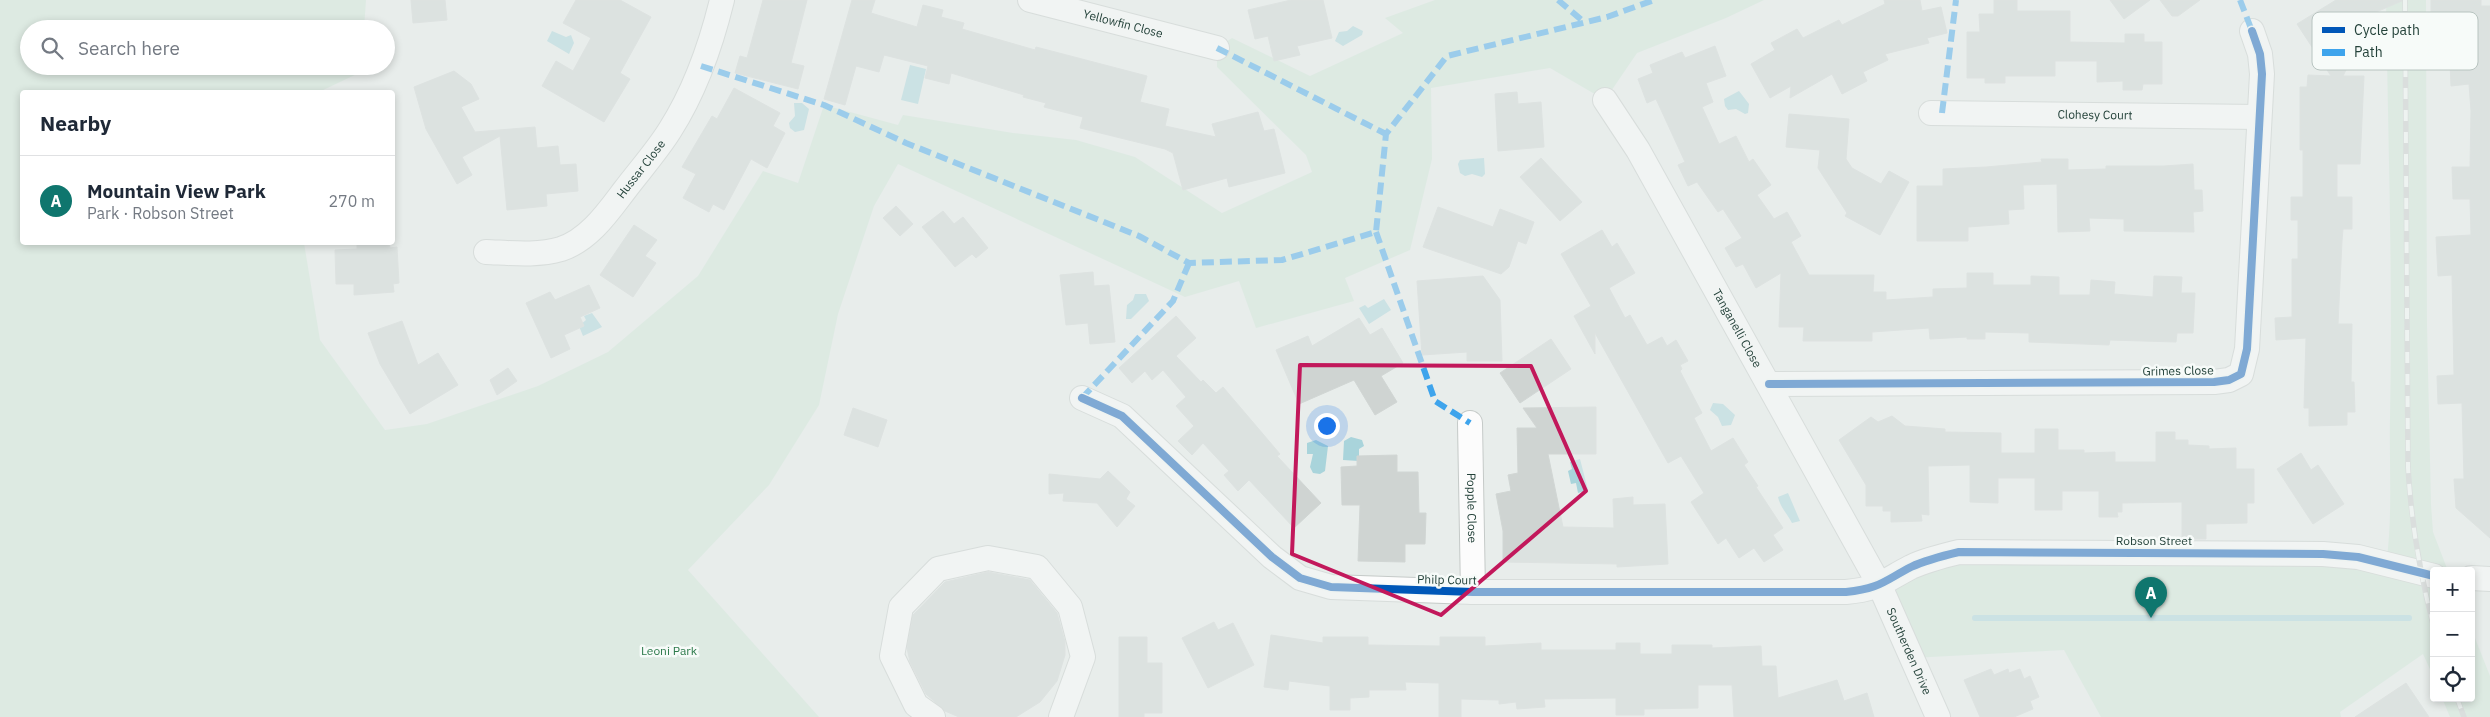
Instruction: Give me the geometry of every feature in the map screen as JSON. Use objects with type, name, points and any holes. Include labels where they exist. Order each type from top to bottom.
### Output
[{"type":"street","name":"Hussar Close","points":[[486,252],[535,254],[563,248],[586,235],[605,216],[670,130],[701,66],[714,32],[722,0]]},
{"type":"street","name":"Yellowfin Close","points":[[1030,0],[1217,48]]},
{"type":"street","name":"Grimes Close","points":[[1770,384],[2214,382],[2229,380],[2241,374],[2247,349],[2262,74],[2260,54],[2252,32]]},
{"type":"street","name":"Tanganelli Close","points":[[1604,100],[1638,150],[1770,384],[1880,586]]},
{"type":"street","name":"Clohesy Court","points":[[1931,113],[2259,117]]},
{"type":"street","name":"Philp Court","points":[[1082,398],[1122,416],[1272,557],[1300,578],[1331,587],[1473,592],[1846,592],[1880,586]]},
{"type":"street","name":"Popple Close","points":[[1470,423],[1473,592]]},
{"type":"street","name":"Robson Street","points":[[1880,586],[1910,568],[1932,558],[1959,552],[2322,554],[2358,557],[2430,575]]},
{"type":"street","points":[[933,717],[916,705],[892,656],[900,607],[938,569],[988,558],[1037,568],[1070,607],[1083,657],[1061,717]]},
{"type":"street","points":[[2475,578],[2490,579]]},
{"type":"street","name":"Southerden Drive","points":[[1880,586],[1938,717]]},
{"type":"highlighted area","points":[[1300,365],[1531,366],[1586,491],[1441,615],[1292,554]]},
{"type":"green space","name":"Leoni Park","points":[[0,0],[366,0],[365,20],[20,20],[20,75],[355,75],[323,90],[20,90],[20,245],[304,245],[320,340],[385,430],[427,424],[538,386],[608,352],[698,276],[763,171],[798,183],[824,105],[898,125],[903,115],[1013,133],[1076,140],[1135,157],[1222,213],[1312,172],[1306,155],[1217,67],[1217,48],[1232,38],[1310,76],[1403,33],[1385,18],[1435,0],[1764,0],[1726,18],[1637,53],[1605,100],[1550,68],[1431,88],[1432,159],[1410,250],[1345,278],[1354,301],[1256,328],[1239,281],[1185,297],[898,164],[874,206],[838,314],[819,405],[769,485],[688,570],[819,717],[0,717]]},
{"type":"green space","points":[[2386,0],[2426,0],[2426,12],[2386,12]]},
{"type":"green space","points":[[2387,70],[2426,70],[2427,325],[2431,505],[2433,532],[2446,567],[2430,567],[2430,669],[2423,654],[2340,712],[2341,717],[2101,717],[2064,650],[1912,658],[1880,586],[1956,553],[2386,565],[2390,510],[2391,313]]},
{"type":"green space","points":[[2475,638],[2490,676],[2490,717],[2450,717],[2444,702],[2475,702]]},
{"type":"water","points":[[1353,26],[1363,31],[1362,35],[1343,46],[1335,41],[1339,32],[1347,31]]},
{"type":"water","points":[[552,31],[566,37],[571,35],[574,43],[569,54],[547,41]]},
{"type":"water","points":[[910,65],[926,69],[918,104],[901,100]]},
{"type":"water","points":[[1739,91],[1749,104],[1748,113],[1745,114],[1736,109],[1728,110],[1725,106],[1724,99]]},
{"type":"water","points":[[794,103],[802,103],[809,109],[804,130],[795,132],[790,128],[789,123],[795,116]]},
{"type":"water","points":[[1484,158],[1485,174],[1482,177],[1472,174],[1465,176],[1460,173],[1458,164],[1460,160]]},
{"type":"water","points":[[1135,294],[1146,294],[1149,301],[1131,319],[1126,319],[1127,305],[1133,300]]},
{"type":"water","points":[[1384,299],[1391,310],[1369,324],[1359,308],[1365,305],[1368,308]]},
{"type":"water","points":[[592,313],[602,327],[583,336],[579,326],[586,320],[584,316]]},
{"type":"water","points":[[1713,403],[1723,404],[1735,415],[1731,425],[1722,426],[1718,417],[1710,410]]},
{"type":"water","points":[[1351,437],[1362,440],[1364,446],[1359,449],[1359,461],[1343,460],[1344,441]]},
{"type":"water","points":[[1316,440],[1328,446],[1325,471],[1320,474],[1313,473],[1310,467],[1313,454],[1307,454],[1307,443]]},
{"type":"water","points":[[1580,459],[1588,490],[1578,493],[1576,483],[1571,484],[1568,471],[1572,469],[1570,462]]},
{"type":"water","points":[[1788,493],[1800,521],[1792,523],[1781,505],[1778,497]]},
{"type":"building","points":[[411,0],[445,0],[447,20],[413,23]]},
{"type":"building","points":[[576,0],[620,0],[651,17],[620,73],[630,79],[604,122],[542,86],[556,61],[573,71],[591,38],[563,23]]},
{"type":"building","points":[[763,0],[807,0],[791,63],[804,66],[798,89],[735,73],[740,56],[747,58]]},
{"type":"building","points":[[852,0],[875,0],[871,13],[917,27],[923,5],[943,10],[941,17],[964,23],[962,29],[1035,50],[1036,47],[1147,76],[1140,102],[1169,109],[1165,126],[1216,137],[1212,124],[1258,112],[1264,131],[1274,129],[1285,173],[1229,187],[1227,178],[1183,190],[1173,153],[1165,149],[1080,128],[1083,117],[1044,107],[1046,103],[951,73],[949,84],[925,78],[928,66],[884,55],[879,72],[856,66],[845,105],[824,99]]},
{"type":"building","points":[[1291,0],[1323,0],[1332,38],[1297,46],[1300,55],[1274,61],[1268,36],[1255,39],[1248,10]]},
{"type":"building","points":[[1884,0],[1920,0],[1922,11],[1941,7],[1947,33],[1927,38],[1929,43],[1885,54],[1888,60],[1863,72],[1867,81],[1842,94],[1832,74],[1790,98],[1791,86],[1770,98],[1751,64],[1775,50],[1771,43],[1797,29],[1803,38],[1839,20],[1842,25],[1885,4]]},
{"type":"building","points":[[1994,0],[2017,0],[2017,11],[2070,11],[2070,42],[2125,43],[2125,34],[2144,34],[2144,42],[2162,42],[2162,84],[2143,84],[2142,90],[2123,90],[2123,81],[2097,82],[2097,61],[2055,61],[2055,76],[2005,76],[2005,83],[1985,83],[1985,78],[1967,78],[1967,32],[1980,32],[1979,14],[1994,14]]},
{"type":"building","points":[[2110,0],[2150,0],[2124,19]]},
{"type":"building","points":[[2160,0],[2200,0],[2178,16],[2172,16]]},
{"type":"building","points":[[2336,0],[2404,0],[2376,12],[2316,12]]},
{"type":"building","points":[[2431,0],[2481,0],[2481,6],[2490,6],[2490,538],[2456,508],[2454,479],[2464,479],[2462,403],[2438,404],[2437,376],[2454,375],[2452,275],[2438,276],[2436,237],[2471,235],[2470,199],[2453,199],[2452,167],[2470,167],[2471,111],[2469,84],[2451,86],[2450,70],[2478,70],[2478,12],[2431,12]]},
{"type":"building","points":[[2312,15],[2312,47],[2297,24]]},
{"type":"building","points":[[1715,46],[1726,76],[1706,83],[1713,102],[1702,107],[1719,144],[1736,136],[1749,162],[1753,159],[1771,185],[1757,195],[1774,219],[1787,212],[1801,236],[1791,242],[1809,275],[1874,275],[1873,292],[1886,292],[1886,300],[1933,297],[1933,289],[1967,288],[1967,273],[1993,273],[1993,285],[2031,285],[2031,276],[2059,277],[2059,295],[2090,295],[2091,280],[2115,282],[2114,294],[2153,297],[2154,276],[2182,277],[2181,293],[2195,293],[2193,333],[2177,333],[2176,342],[2110,340],[2109,345],[2029,342],[2029,333],[1985,332],[1985,339],[1967,339],[1967,337],[1930,339],[1929,328],[1872,332],[1872,341],[1803,341],[1804,327],[1779,327],[1781,273],[1756,288],[1743,264],[1736,267],[1725,248],[1742,238],[1723,209],[1718,212],[1697,182],[1688,186],[1678,165],[1685,162],[1656,99],[1647,103],[1638,79],[1653,73],[1650,65],[1682,52],[1685,58]]},
{"type":"building","points":[[2327,70],[2346,70],[2343,76],[2364,76],[2360,164],[2337,164],[2337,197],[2352,197],[2352,229],[2343,229],[2338,324],[2352,324],[2351,382],[2354,382],[2355,412],[2347,412],[2347,425],[2309,426],[2309,408],[2304,408],[2306,338],[2276,340],[2275,318],[2292,317],[2292,259],[2298,259],[2298,220],[2291,220],[2291,197],[2303,197],[2303,150],[2300,150],[2300,87],[2307,87],[2308,75],[2331,76]]},
{"type":"building","points":[[454,71],[471,84],[479,99],[461,107],[475,132],[535,127],[537,148],[558,146],[560,165],[576,164],[578,191],[546,194],[547,206],[507,210],[500,136],[462,157],[472,175],[457,184],[426,129],[414,87]]},
{"type":"building","points":[[734,88],[780,113],[773,126],[785,133],[767,168],[751,159],[724,210],[713,204],[709,212],[683,198],[696,174],[682,167],[712,116],[717,119]]},
{"type":"building","points":[[1517,92],[1518,104],[1541,102],[1544,147],[1498,151],[1495,94]]},
{"type":"building","points":[[1789,114],[1849,119],[1846,159],[1852,168],[1881,184],[1889,171],[1909,182],[1880,235],[1845,216],[1847,213],[1818,168],[1820,150],[1786,147]]},
{"type":"building","points":[[1541,158],[1582,202],[1560,221],[1520,177]]},
{"type":"building","points":[[2041,159],[2068,159],[2068,170],[2106,169],[2106,166],[2193,164],[2194,190],[2202,190],[2203,211],[2193,212],[2194,232],[2124,231],[2124,219],[2089,218],[2090,231],[2058,232],[2057,184],[2023,185],[2024,209],[2008,210],[2009,224],[1968,227],[1968,241],[1917,241],[1917,186],[1943,186],[1943,169],[2042,162]]},
{"type":"building","points":[[896,206],[913,224],[900,236],[883,218]]},
{"type":"building","points":[[1438,207],[1493,227],[1500,209],[1534,222],[1526,244],[1518,241],[1509,267],[1501,274],[1423,247]]},
{"type":"building","points":[[943,211],[954,224],[963,217],[988,248],[976,258],[972,254],[955,267],[922,227]]},
{"type":"building","points":[[634,225],[657,240],[645,256],[656,263],[633,297],[600,275]]},
{"type":"building","points":[[1602,230],[1612,247],[1617,243],[1635,273],[1609,288],[1625,318],[1630,315],[1647,345],[1662,337],[1667,346],[1676,340],[1688,361],[1680,365],[1682,369],[1680,371],[1702,413],[1694,418],[1711,451],[1733,438],[1748,462],[1744,465],[1758,486],[1756,487],[1783,528],[1773,535],[1783,550],[1764,562],[1754,548],[1739,558],[1726,538],[1718,544],[1691,502],[1704,493],[1681,456],[1668,463],[1595,333],[1595,354],[1574,316],[1591,306],[1561,254]]},
{"type":"building","points":[[357,245],[390,245],[390,248],[397,247],[399,283],[393,284],[394,292],[354,295],[354,284],[336,284],[335,250],[357,249]]},
{"type":"building","points":[[1093,272],[1094,286],[1109,285],[1115,342],[1090,344],[1088,323],[1066,325],[1060,275]]},
{"type":"building","points":[[1483,276],[1500,300],[1502,361],[1467,361],[1467,352],[1422,355],[1417,281]]},
{"type":"building","points":[[589,285],[600,308],[580,317],[584,326],[564,335],[570,349],[551,358],[526,303],[550,292],[555,300]]},
{"type":"building","points":[[1176,316],[1196,338],[1176,356],[1201,382],[1203,380],[1216,393],[1223,387],[1280,454],[1277,456],[1321,503],[1294,528],[1249,480],[1238,491],[1224,475],[1229,471],[1203,443],[1192,455],[1178,441],[1194,426],[1176,406],[1186,397],[1163,370],[1152,380],[1145,371],[1132,383],[1119,368]]},
{"type":"building","points":[[1359,318],[1370,335],[1382,328],[1403,363],[1381,376],[1397,402],[1375,415],[1354,380],[1299,404],[1276,350],[1308,336],[1312,346]]},
{"type":"building","points":[[402,321],[418,365],[438,353],[458,385],[410,414],[380,364],[368,333]]},
{"type":"building","points":[[1551,339],[1571,369],[1520,403],[1500,373]]},
{"type":"building","points":[[508,368],[517,381],[497,395],[490,380]]},
{"type":"building","points":[[1596,407],[1596,454],[1548,454],[1563,527],[1614,528],[1613,499],[1633,497],[1633,505],[1665,504],[1668,564],[1617,567],[1617,564],[1503,562],[1503,531],[1496,494],[1511,491],[1508,475],[1518,473],[1517,428],[1537,428],[1523,408]]},
{"type":"building","points":[[853,408],[887,420],[878,447],[844,435]]},
{"type":"building","points":[[1892,416],[1905,426],[1945,429],[1945,432],[2001,433],[2001,453],[2035,453],[2035,429],[2058,429],[2058,450],[2084,450],[2084,453],[2115,452],[2115,462],[2156,462],[2156,432],[2175,432],[2175,440],[2188,440],[2188,445],[2209,446],[2209,449],[2236,448],[2236,469],[2254,469],[2254,503],[2247,503],[2247,523],[2206,524],[2206,539],[2182,539],[2182,502],[2122,503],[2122,512],[2117,512],[2118,517],[2099,517],[2099,491],[2062,491],[2062,510],[2035,510],[2035,478],[1998,478],[1998,503],[1970,502],[1970,465],[1928,466],[1929,515],[1921,514],[1922,521],[1891,522],[1891,511],[1883,511],[1883,506],[1866,506],[1866,485],[1839,440],[1871,417],[1878,422]]},
{"type":"building","points":[[2301,453],[2311,470],[2318,465],[2344,504],[2313,524],[2277,469]]},
{"type":"building","points":[[1397,455],[1397,472],[1418,472],[1419,513],[1426,513],[1425,544],[1405,544],[1405,562],[1358,561],[1360,505],[1342,505],[1341,467],[1357,466],[1357,456]]},
{"type":"building","points":[[1108,471],[1130,492],[1126,499],[1135,506],[1117,527],[1097,503],[1063,501],[1064,493],[1049,494],[1049,474],[1100,479]]},
{"type":"building","points":[[988,572],[1030,580],[1057,613],[1065,642],[1065,655],[1057,681],[1040,702],[1016,717],[959,717],[945,711],[926,694],[910,662],[907,648],[913,615],[945,582]]},
{"type":"building","points":[[1214,622],[1218,630],[1233,623],[1254,665],[1208,688],[1182,638]]},
{"type":"building","points":[[1271,635],[1323,643],[1323,637],[1368,637],[1368,645],[1440,646],[1440,637],[1485,637],[1485,646],[1541,643],[1541,650],[1616,650],[1616,643],[1640,643],[1640,654],[1672,654],[1672,645],[1712,645],[1712,648],[1761,646],[1762,666],[1776,666],[1778,698],[1837,680],[1844,701],[1867,693],[1874,717],[1734,717],[1732,685],[1698,685],[1698,708],[1644,709],[1644,715],[1616,715],[1616,698],[1544,699],[1545,707],[1517,709],[1516,702],[1499,704],[1499,700],[1461,699],[1461,717],[1439,717],[1439,683],[1405,682],[1406,690],[1369,690],[1369,697],[1350,698],[1350,710],[1330,710],[1330,686],[1289,681],[1288,690],[1264,687]]},
{"type":"building","points":[[1119,637],[1147,637],[1147,663],[1162,663],[1162,713],[1144,713],[1144,717],[1119,717]]},
{"type":"building","points":[[1991,669],[1994,675],[2008,669],[2009,673],[2020,669],[2024,679],[2030,676],[2039,697],[2030,701],[2033,709],[2014,717],[1980,717],[1964,680]]},
{"type":"building","points":[[2406,683],[2429,717],[2355,717]]},
{"type":"waterway","points":[[1975,618],[2409,618]]},
{"type":"railway","points":[[2405,0],[2405,12]]},
{"type":"railway","points":[[2405,70],[2408,467],[2411,508],[2417,548],[2430,612]]},
{"type":"railway","points":[[2458,702],[2464,717]]},
{"type":"marked path","points":[[1558,0],[1584,22]]},
{"type":"marked path","points":[[701,66],[824,105],[906,143],[1139,236],[1189,263],[1282,260],[1376,232],[1386,134],[1447,56],[1607,17],[1654,0]]},
{"type":"marked path","points":[[1942,113],[1956,0]]},
{"type":"marked path","points":[[2240,0],[2252,31]]},
{"type":"marked path","points":[[1217,48],[1386,134]]},
{"type":"marked path","points":[[1376,232],[1435,401],[1470,423]]},
{"type":"marked path","points":[[1082,398],[1173,301],[1189,263]]},
{"type":"cycle path","points":[[1769,384],[2214,382],[2229,380],[2241,374],[2247,349],[2262,74],[2260,54],[2252,31]]},
{"type":"cycle path","points":[[1082,398],[1122,416],[1272,557],[1300,578],[1331,587],[1473,592],[1846,592],[1866,589],[1881,584],[1911,567],[1934,558],[1959,552],[2323,554],[2358,557],[2430,575]]},
{"type":"place","name":"Mountain View Park","points":[[2151,618]]}]
